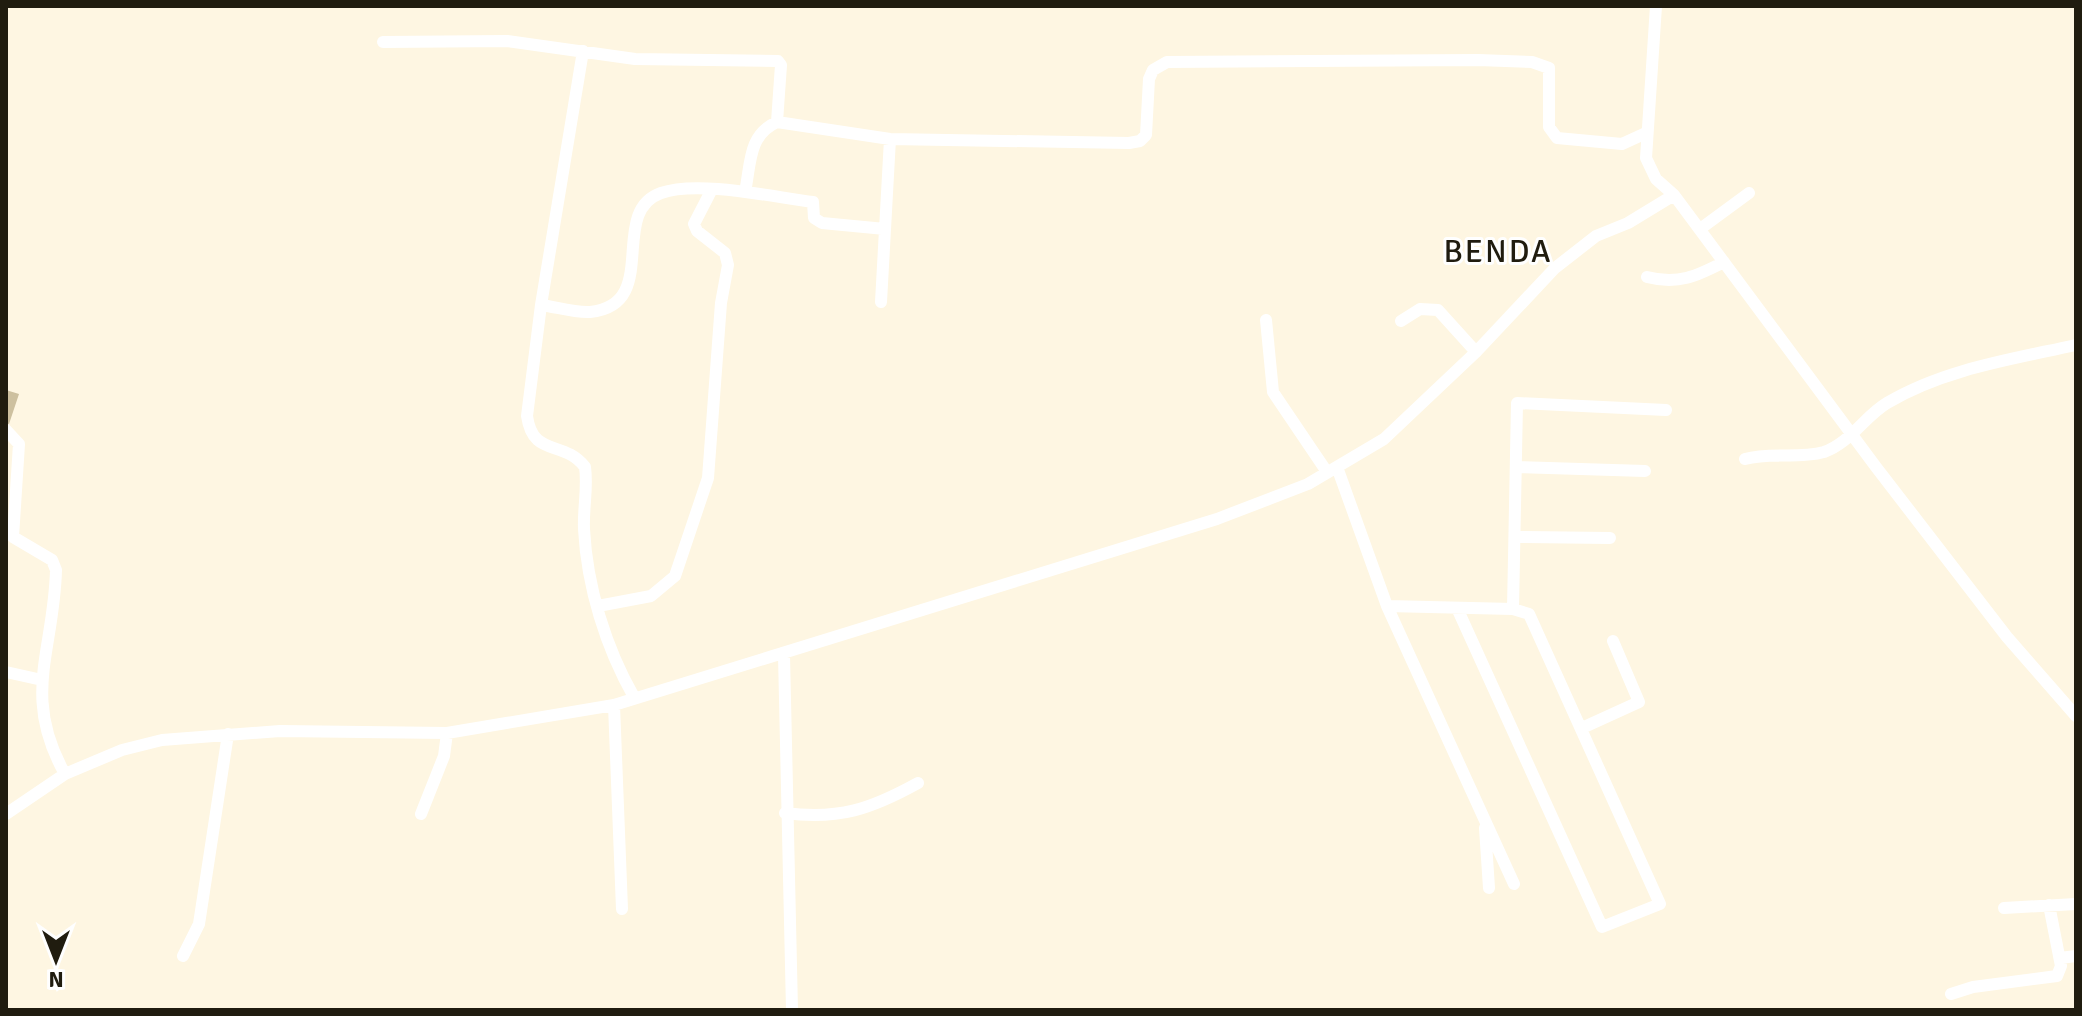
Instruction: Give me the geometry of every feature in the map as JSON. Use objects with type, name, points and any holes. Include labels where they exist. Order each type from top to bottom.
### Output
[{"type":"street","points":[[1656,6],[1646,133],[1646,158],[1656,179],[1674,195],[1851,435],[2007,637],[2076,716]]},
{"type":"street","points":[[383,42],[507,41],[635,59],[778,61],[781,65],[781,97],[777,122]]},
{"type":"street","points":[[583,51],[541,305],[527,416],[530,433],[536,441],[568,452],[585,467],[584,529],[598,606],[611,651],[634,697]]},
{"type":"street","points":[[745,192],[754,139],[762,129],[777,122],[890,139],[1030,144],[1140,141],[1146,135],[1149,79],[1153,70],[1167,62],[1189,60],[1541,63],[1551,72],[1549,127],[1553,136],[1622,144],[1646,133]]},
{"type":"street","points":[[881,302],[890,139]]},
{"type":"street","points":[[598,606],[651,596],[675,576],[708,478],[721,303],[728,265],[725,253],[697,231],[694,224],[711,191]]},
{"type":"street","points":[[541,305],[589,312],[613,305],[624,294],[631,276],[632,233],[644,207],[657,194],[666,192],[745,192],[813,202],[814,218],[822,223],[885,229]]},
{"type":"street","points":[[1700,229],[1749,193]]},
{"type":"street","points":[[6,814],[65,774],[122,750],[162,740],[228,734],[447,733],[614,705],[1217,519],[1308,484],[1384,439],[1476,352],[1555,268],[1596,236],[1628,223],[1674,195]]},
{"type":"street","points":[[1647,277],[1660,281],[1691,279],[1724,262]]},
{"type":"street","points":[[1401,321],[1420,309],[1438,310],[1476,352]]},
{"type":"street","points":[[1266,320],[1273,392],[1332,470],[1387,606],[1514,884]]},
{"type":"street","points":[[1745,459],[1772,453],[1825,451],[1851,435],[1885,404],[1918,387],[1984,365],[2076,345]]},
{"type":"street","points":[[1513,609],[1517,403],[1666,410]]},
{"type":"street","points":[[6,430],[19,444],[13,537],[52,560],[56,570],[42,680],[42,721],[49,745],[65,774]]},
{"type":"street","points":[[1516,467],[1645,471]]},
{"type":"street","points":[[1515,537],[1610,538]]},
{"type":"street","points":[[1387,606],[1513,609],[1529,614],[1660,904],[1602,927],[1457,608]]},
{"type":"street","points":[[1582,728],[1639,702],[1613,641]]},
{"type":"street","points":[[784,655],[785,813],[792,1010]]},
{"type":"street","points":[[6,672],[42,680]]},
{"type":"street","points":[[614,705],[622,909]]},
{"type":"street","points":[[421,814],[444,756],[447,733]]},
{"type":"street","points":[[183,956],[199,924],[228,734]]},
{"type":"street","points":[[785,813],[808,816],[853,813],[877,806],[918,783]]},
{"type":"street","points":[[1485,820],[1489,888]]},
{"type":"street","points":[[2004,908],[2076,904]]},
{"type":"street","points":[[1951,994],[1989,984],[2052,978],[2060,971],[2049,905]]},
{"type":"street","points":[[2060,958],[2076,956]]},
{"type":"building","points":[[6,390],[19,394],[9,424],[6,423]]},
{"type":"district","name":"BENDA","points":[[1498,251]]}]
